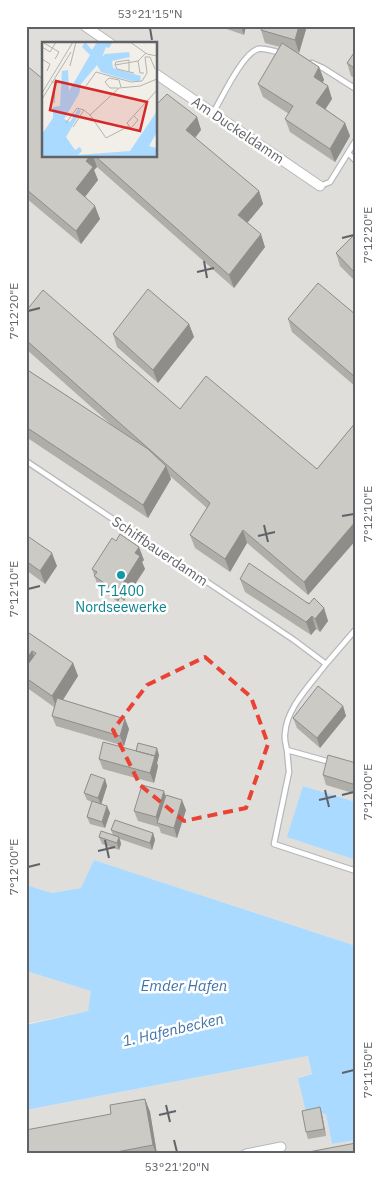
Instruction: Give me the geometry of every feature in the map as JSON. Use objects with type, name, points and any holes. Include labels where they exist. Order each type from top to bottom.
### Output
[{"type":"street","points":[[85,26],[108,42]]},
{"type":"street","name":"Am Duckeldamm","points":[[158,75],[320,186]]},
{"type":"street","points":[[246,1154],[281,1147]]},
{"type":"lane","points":[[213,113],[243,60],[257,49],[285,54]]},
{"type":"lane","points":[[309,62],[324,68],[356,89]]},
{"type":"lane","points":[[320,186],[330,182],[356,140]]},
{"type":"lane","points":[[348,153],[356,161]]},
{"type":"lane","name":"Schiffbauerdamm","points":[[26,461],[294,640],[326,664]]},
{"type":"lane","points":[[356,629],[294,706],[286,721],[284,735],[289,772],[274,844],[356,871]]},
{"type":"lane","points":[[287,750],[338,765]]},
{"type":"highlighted area","points":[[205,657],[251,697],[268,744],[246,808],[184,821],[140,785],[113,730],[147,685]]},
{"type":"shaded area","points":[[26,26],[356,26],[356,802],[303,786],[288,837],[356,860],[356,946],[94,860],[82,888],[52,893],[26,885]]},
{"type":"shaded area","points":[[26,971],[92,991],[88,1011],[26,1024]]},
{"type":"shaded area","points":[[308,1056],[312,1074],[299,1077],[317,1110],[326,1115],[332,1144],[356,1140],[356,1154],[26,1154],[26,1110]]},
{"type":"water","points":[[303,786],[356,802],[356,860],[287,837]]},
{"type":"water","name":"Emder Hafen","points":[[94,860],[356,946],[356,1140],[332,1144],[326,1115],[317,1110],[306,1112],[298,1078],[312,1074],[308,1056],[26,1110],[26,1025],[88,1011],[91,991],[26,971],[26,885],[52,893],[81,888]]},
{"type":"building","points":[[262,26],[299,26],[295,40],[261,30]]},
{"type":"building","points":[[282,43],[319,67],[314,77],[328,86],[316,103],[345,123],[330,149],[285,119],[293,106],[258,84]]},
{"type":"building","points":[[356,50],[356,69],[347,63]]},
{"type":"building","points":[[26,65],[42,78],[42,158],[88,158],[86,161],[93,167],[76,189],[95,206],[76,231],[26,189]]},
{"type":"building","points":[[167,94],[197,117],[186,130],[259,191],[238,215],[261,234],[229,275],[97,158],[158,158],[158,103]]},
{"type":"building","points":[[356,233],[356,274],[336,253]]},
{"type":"building","points":[[318,283],[356,315],[356,378],[288,319]]},
{"type":"building","points":[[148,289],[189,324],[153,370],[113,334]]},
{"type":"building","points":[[43,290],[180,409],[206,376],[317,469],[356,422],[356,521],[304,582],[243,530],[225,559],[190,535],[210,503],[26,340],[26,311]]},
{"type":"building","points":[[26,369],[148,449],[166,466],[143,505],[26,427]]},
{"type":"building","points":[[120,534],[139,547],[135,553],[140,556],[120,588],[116,585],[113,589],[94,576],[97,572],[92,569],[112,538],[116,541]]},
{"type":"building","points":[[26,535],[52,553],[40,571],[26,561]]},
{"type":"building","points":[[249,563],[309,604],[314,598],[324,608],[315,619],[312,616],[306,622],[240,579]]},
{"type":"building","points":[[26,631],[73,663],[52,696],[26,678],[26,667],[36,653],[32,651],[26,660]]},
{"type":"building","points":[[318,686],[343,706],[317,738],[293,718]]},
{"type":"building","points":[[57,698],[125,719],[120,736],[52,716]]},
{"type":"building","points":[[103,742],[155,756],[150,773],[99,759]]},
{"type":"building","points":[[138,743],[157,748],[155,756],[136,751]]},
{"type":"building","points":[[328,755],[356,763],[356,785],[323,775]]},
{"type":"building","points":[[91,774],[105,779],[98,798],[84,793]]},
{"type":"building","points":[[142,785],[164,791],[156,817],[134,811]]},
{"type":"building","points":[[166,795],[182,800],[174,828],[157,823]]},
{"type":"building","points":[[92,801],[107,806],[102,822],[87,817]]},
{"type":"building","points":[[115,820],[153,833],[150,843],[111,830]]},
{"type":"building","points":[[101,831],[119,837],[117,843],[99,837]]},
{"type":"building","points":[[145,1099],[153,1145],[106,1154],[26,1154],[26,1130],[111,1114],[110,1105]]},
{"type":"building","points":[[320,1107],[324,1129],[306,1132],[302,1111]]},
{"type":"building","points":[[356,1143],[356,1154],[298,1154]]},
{"type":"place","name":"T-1400 Nordseewerke","points":[[121,575]]},
{"type":"water label","name":"1. Hafenbecken","points":[[173,1030]]}]
